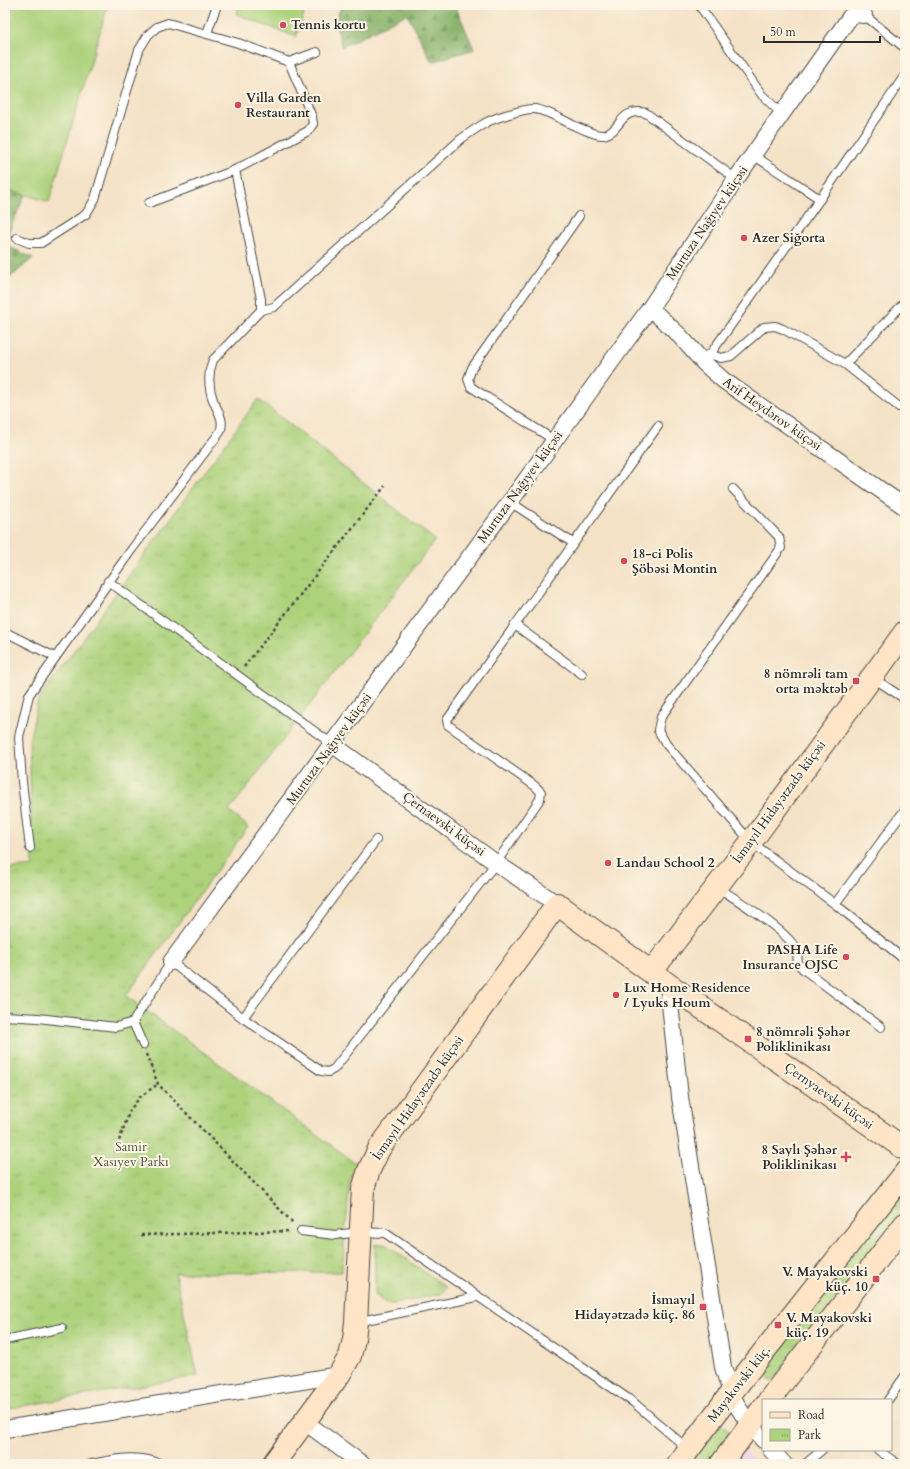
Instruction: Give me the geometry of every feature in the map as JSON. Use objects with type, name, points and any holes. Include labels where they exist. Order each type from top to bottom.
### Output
[{"type":"street","name":"Murtuza Nağıyev küçəsi","points":[[171,962],[510,502],[650,308],[736,179],[783,115],[850,17],[856,14],[864,15]]},
{"type":"street","name":"Arif Heydərov küçəsi","points":[[650,308],[706,358],[723,380],[905,507]]},
{"type":"street","name":"İsmayıl Hidayətzadə küçəsi","points":[[652,971],[751,842],[871,676],[905,632]]},
{"type":"street","name":"Çernaevski küçəsi","points":[[332,744],[496,863],[557,904]]},
{"type":"street","name":"İsmayıl Hidayətzadə küçəsi","points":[[273,1464],[339,1375],[350,1356],[356,1322],[363,1189],[369,1170],[379,1149],[557,904]]},
{"type":"street","name":"Çernyaevski küçəsi","points":[[557,904],[652,971],[669,985],[905,1149]]},
{"type":"street","points":[[669,985],[680,1097],[723,1367],[731,1393],[738,1409],[756,1433]]},
{"type":"street","name":"Mayakovski küç.","points":[[684,1457],[731,1393],[905,1172]]},
{"type":"street","points":[[770,1399],[905,1224]]},
{"type":"street","points":[[5,1430],[339,1375]]},
{"type":"street","points":[[721,1464],[756,1433],[762,1412]]},
{"type":"street","points":[[305,1422],[362,1464]]},
{"type":"street","points":[[772,1451],[784,1464]]},
{"type":"lane","points":[[207,33],[217,5]]},
{"type":"lane","points":[[699,5],[762,95],[783,115]]},
{"type":"lane","points":[[864,15],[905,48]]},
{"type":"lane","points":[[17,238],[29,243],[41,243],[86,214],[94,199],[139,50],[148,35],[158,27],[168,23],[207,33],[288,62],[317,52]]},
{"type":"lane","points":[[149,203],[235,170],[308,131],[313,124],[312,117],[288,62]]},
{"type":"lane","points":[[706,358],[820,199],[905,76]]},
{"type":"lane","points":[[30,848],[22,782],[19,737],[29,696],[108,581],[220,432],[223,424],[213,398],[209,379],[209,370],[213,360],[261,310],[274,307],[461,139],[483,124],[525,110],[533,109],[543,111],[600,135],[609,133],[628,114],[637,111],[646,113],[736,179]]},
{"type":"lane","points":[[753,155],[820,199]]},
{"type":"lane","points":[[235,170],[261,299],[261,310]]},
{"type":"lane","points":[[554,440],[470,387],[468,379],[472,368],[579,216]]},
{"type":"lane","points":[[845,364],[905,302]]},
{"type":"lane","points":[[706,358],[731,356],[764,327],[775,326],[845,364],[899,407],[905,408]]},
{"type":"lane","points":[[5,1016],[38,1018],[116,1027],[133,1022],[171,962],[242,1018],[321,1071],[328,1072],[334,1069],[496,863],[540,800],[541,792],[535,786],[448,725],[447,720],[658,426]]},
{"type":"lane","points":[[733,489],[779,537],[781,548],[661,717],[658,730],[666,744],[751,842],[835,904],[905,960]]},
{"type":"lane","points":[[510,502],[573,543]]},
{"type":"lane","points":[[108,581],[332,744]]},
{"type":"lane","points":[[515,625],[582,674]]},
{"type":"lane","points":[[5,632],[55,657]]},
{"type":"lane","points":[[871,676],[905,699]]},
{"type":"lane","points":[[835,904],[904,811]]},
{"type":"lane","points":[[242,1018],[376,840]]},
{"type":"lane","points":[[717,886],[776,927],[794,946],[797,952],[798,964],[803,969],[881,1027]]},
{"type":"lane","points":[[133,1022],[143,1045]]},
{"type":"lane","points":[[301,1231],[335,1235],[360,1232],[385,1234],[633,1402],[684,1457]]},
{"type":"lane","points":[[356,1322],[477,1297]]},
{"type":"lane","points":[[5,1340],[62,1328]]},
{"type":"lane","points":[[889,1399],[905,1376]]},
{"type":"lane","points":[[805,1464],[821,1451]]},
{"type":"lane","points":[[879,1451],[898,1464]]},
{"type":"lane","points":[[91,1464],[132,1457],[152,1460],[162,1464]]},
{"type":"path","points":[[237,676],[385,486]]},
{"type":"path","points":[[143,1045],[158,1084],[301,1231]]},
{"type":"path","points":[[115,1152],[130,1110],[140,1097],[158,1084]]},
{"type":"path","points":[[141,1235],[274,1230],[301,1231]]},
{"type":"shaded area","points":[[743,1451],[761,1464],[733,1464]]},
{"type":"green space","points":[[5,5],[108,5],[49,202],[5,189]]},
{"type":"green space","name":"Tennis kortu","points":[[239,5],[288,5],[305,11],[296,37],[236,14]]},
{"type":"green space","points":[[342,5],[455,5],[474,49],[432,62],[407,14],[342,47],[335,22]]},
{"type":"green space","points":[[5,189],[25,195],[5,241]]},
{"type":"green space","points":[[5,245],[33,258],[5,282]]},
{"type":"green space","name":"Samir Xasıyev Parkı","points":[[258,399],[435,540],[229,811],[248,827],[126,996],[357,1164],[350,1180],[342,1272],[175,1273],[198,1376],[5,1409],[5,869],[33,866],[29,741],[38,700]]},
{"type":"green space","points":[[905,1185],[905,1211],[772,1382],[760,1372]]},
{"type":"green space","points":[[375,1244],[385,1244],[446,1287],[441,1294],[388,1305],[375,1295]]},
{"type":"green space","points":[[720,1424],[733,1434],[710,1464],[690,1464]]},
{"type":"place","name":"Tennis kortu","points":[[283,25]]},
{"type":"place","name":"Villa Garden Restaurant","points":[[238,105]]},
{"type":"place","name":"Azer Siğorta","points":[[744,238]]},
{"type":"place","name":"18-ci Polis Şöbəsi Montin","points":[[624,561]]},
{"type":"place","name":"8 nömrəli tam orta məktəb","points":[[856,681]]},
{"type":"place","name":"Landau School 2","points":[[608,863]]},
{"type":"place","name":"PASHA Life Insurance OJSC","points":[[846,957]]},
{"type":"place","name":"Lux Home Residence / Lyuks Houm","points":[[616,995]]},
{"type":"place","name":"8 nömrəli Şəhər Poliklinikası","points":[[748,1039]]},
{"type":"place","name":"8 Saylı Şəhər Poliklinikası","points":[[846,1157]]},
{"type":"place","name":"V. Mayakovski küç. 10","points":[[876,1279]]},
{"type":"place","name":"İsmayıl Hidayətzadə küç. 86","points":[[703,1307]]},
{"type":"place","name":"V. Mayakovski küç. 19","points":[[778,1325]]}]
